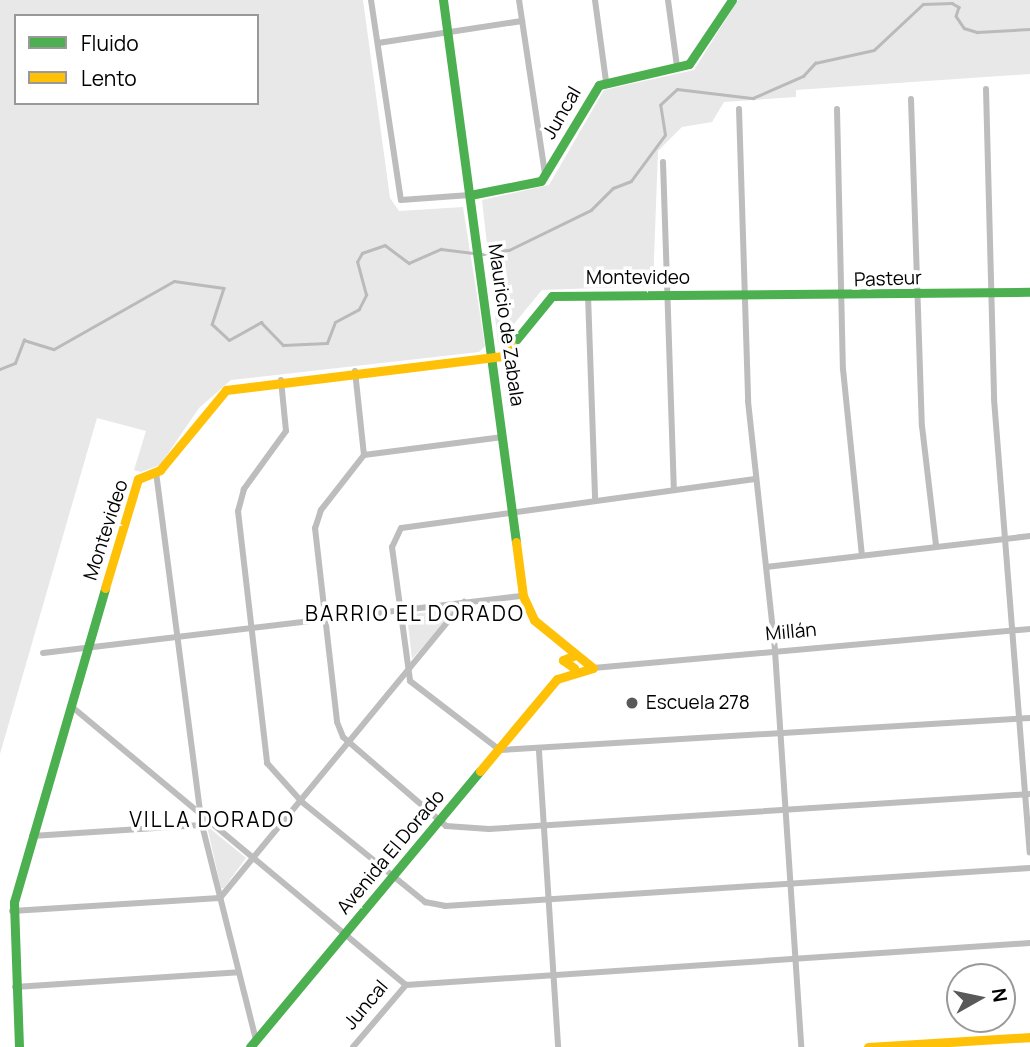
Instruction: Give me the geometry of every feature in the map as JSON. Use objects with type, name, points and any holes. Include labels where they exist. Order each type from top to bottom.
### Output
[{"type":"street","points":[[371,0],[401,200],[470,195],[535,185],[545,177],[519,0]]},
{"type":"street","name":"Mauricio de Zabala","points":[[443,0],[493,355],[523,596],[530,615],[575,657],[593,668]]},
{"type":"street","points":[[595,0],[606,81]]},
{"type":"street","points":[[668,0],[677,68]]},
{"type":"street","name":"Juncal","points":[[545,177],[592,94],[606,81],[677,68],[698,55],[732,0]]},
{"type":"street","points":[[377,43],[522,21]]},
{"type":"street","points":[[986,89],[994,399],[1009,538],[1030,853]]},
{"type":"street","points":[[911,99],[917,296],[936,546]]},
{"type":"street","points":[[739,109],[755,480],[775,651],[802,1047]]},
{"type":"street","points":[[837,109],[842,298],[862,555]]},
{"type":"street","points":[[663,162],[674,490]]},
{"type":"street","name":"Pasteur","points":[[747,299],[1030,292]]},
{"type":"street","name":"Montevideo","points":[[19,1047],[13,987],[12,911],[136,482],[156,472],[226,390],[281,380],[506,355],[552,296],[666,294],[747,299]]},
{"type":"street","points":[[588,295],[595,500]]},
{"type":"street","points":[[355,371],[364,455],[315,523],[337,722],[351,744],[441,820],[467,829],[1028,794]]},
{"type":"street","points":[[281,380],[286,431],[244,489],[237,510],[267,763],[302,802],[393,876],[437,906],[1030,868]]},
{"type":"street","points":[[364,455],[503,437]]},
{"type":"street","points":[[156,472],[202,825],[253,1043]]},
{"type":"street","points":[[755,480],[401,528],[392,547],[407,676],[488,747],[500,750],[539,751],[1030,718]]},
{"type":"street","points":[[766,567],[1030,536]]},
{"type":"street","points":[[43,653],[89,645],[523,596]]},
{"type":"street","points":[[12,911],[220,898],[351,744],[464,602]]},
{"type":"street","name":"Millán","points":[[557,679],[572,671],[593,668],[1030,629]]},
{"type":"street","points":[[559,642],[563,660],[572,671]]},
{"type":"street","points":[[563,660],[575,657],[572,671]]},
{"type":"street","points":[[557,679],[563,660]]},
{"type":"street","name":"Avenida El Dorado","points":[[253,1043],[557,679]]},
{"type":"street","points":[[71,706],[406,985],[1030,943]]},
{"type":"street","points":[[539,751],[558,1047]]},
{"type":"street","points":[[32,836],[202,825]]},
{"type":"street","points":[[13,987],[237,972]]},
{"type":"street","name":"Juncal","points":[[353,1047],[406,985]]},
{"type":"street","points":[[868,1047],[1030,1037]]},
{"type":"shaded area","points":[[0,0],[363,0],[390,198],[399,211],[463,207],[485,346],[479,352],[231,380],[199,408],[160,465],[141,472],[134,470],[146,431],[97,418],[0,754]]},
{"type":"shaded area","points":[[738,0],[1030,0],[1030,74],[796,90],[796,97],[724,102],[712,122],[682,127],[658,151],[653,286],[542,290],[498,343],[482,200],[549,185],[604,90],[694,70]]},
{"type":"shaded area","points":[[451,609],[453,613],[412,659],[407,615]]},
{"type":"shaded area","points":[[207,826],[246,858],[224,888],[221,888]]},
{"type":"waterway","points":[[483,254],[509,250],[591,210],[613,188],[631,181],[665,135],[660,105],[677,89],[753,98],[803,76],[815,63],[874,50],[923,4],[952,3],[959,7],[956,16],[964,28],[977,32],[1030,29]]},
{"type":"waterway","points":[[0,369],[15,363],[24,340],[54,349],[174,281],[224,288],[212,324],[229,340],[261,322],[283,345],[327,343],[335,322],[359,309],[366,295],[357,262],[362,253],[385,245],[409,263],[441,249],[475,253]]},
{"type":"traffic: fast","points":[[443,0],[516,542]]},
{"type":"traffic: fast","points":[[470,195],[541,181],[599,85],[689,64],[732,0]]},
{"type":"traffic: fast","points":[[512,345],[552,296],[1030,292]]},
{"type":"traffic: fast","points":[[19,1047],[14,902],[105,588]]},
{"type":"traffic: fast","points":[[250,1047],[480,771]]},
{"type":"traffic: slow","points":[[105,588],[138,479],[160,470],[226,390],[503,356],[512,345]]},
{"type":"traffic: slow","points":[[516,542],[523,596],[534,620],[593,668]]},
{"type":"traffic: slow","points":[[573,656],[563,660],[574,668]]},
{"type":"traffic: slow","points":[[480,771],[557,679],[592,668]]},
{"type":"traffic: slow","points":[[868,1047],[1030,1037]]},
{"type":"place","name":"Escuela 278","points":[[632,703]]},
{"type":"district","name":"BARRIO EL DORADO","points":[[415,613]]},
{"type":"district","name":"VILLA DORADO","points":[[212,819]]}]
